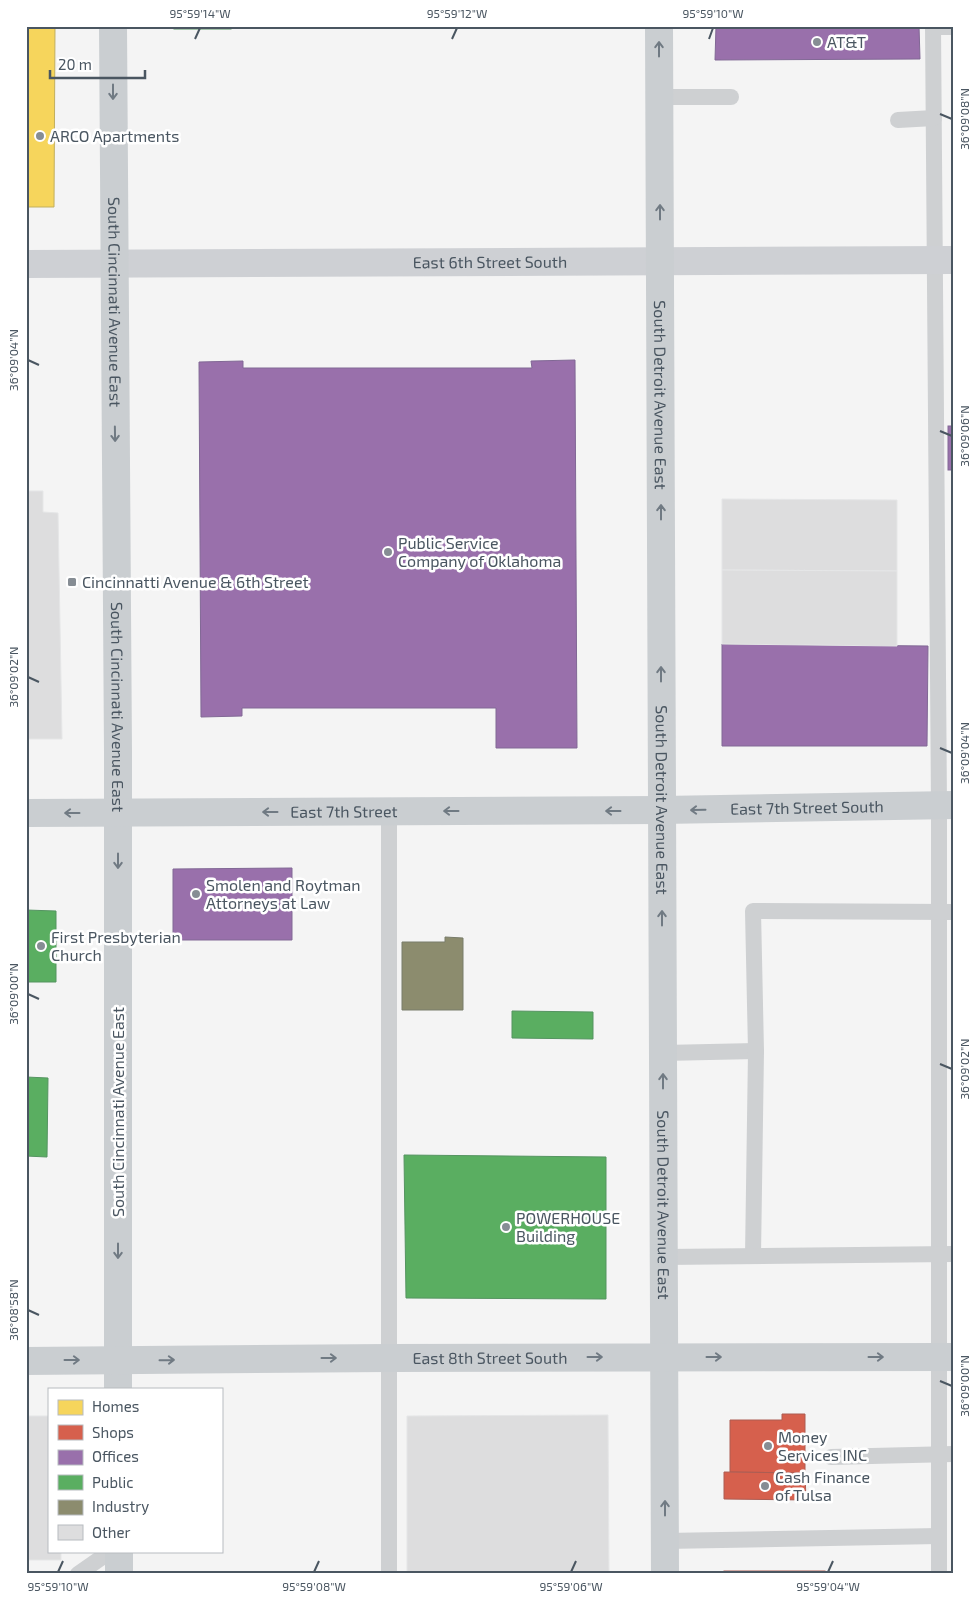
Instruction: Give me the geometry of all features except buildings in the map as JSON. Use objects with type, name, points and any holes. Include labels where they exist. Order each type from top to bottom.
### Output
[{"type":"main road","name":"South Cincinnati Avenue East","points":[[113,26],[118,812],[118,1388]]},
{"type":"main road","name":"South Detroit Avenue East","points":[[659,26],[665,1574]]},
{"type":"main road","name":"East 7th Street South","points":[[662,810],[946,806]]},
{"type":"main road","name":"East 7th Street","points":[[26,813],[662,810]]},
{"type":"main road","name":"East 8th Street South","points":[[26,1361],[946,1357]]},
{"type":"main road","points":[[119,1552],[119,1574]]},
{"type":"street","name":"East 6th Street South","points":[[26,264],[944,260]]},
{"type":"lane","points":[[939,1574],[944,1529],[946,1454],[944,260],[934,118],[933,26],[953,27]]},
{"type":"lane","points":[[659,97],[731,97]]},
{"type":"lane","points":[[898,120],[934,118]]},
{"type":"lane","points":[[389,812],[389,1574]]},
{"type":"lane","points":[[753,1256],[756,1051],[753,911],[946,912]]},
{"type":"lane","points":[[663,1052],[756,1051]]},
{"type":"lane","points":[[664,1257],[946,1254]]},
{"type":"lane","points":[[831,1457],[946,1454]]},
{"type":"lane","points":[[665,1541],[944,1529]]},
{"type":"lane","points":[[78,1574],[110,1552]]},
{"type":"place","name":"AT&T","points":[[817,42]]},
{"type":"place","name":"ARCO Apartments","points":[[40,136]]},
{"type":"place","name":"Public Service Company of Oklahoma","points":[[388,552]]},
{"type":"place","name":"Cincinnatti Avenue & 6th Street","points":[[72,582]]},
{"type":"place","name":"Smolen and Roytman Attorneys at Law","points":[[196,894]]},
{"type":"place","name":"First Presbyterian Church","points":[[41,946]]},
{"type":"place","name":"POWERHOUSE Building","points":[[506,1227]]},
{"type":"place","name":"Money Services INC","points":[[768,1446]]},
{"type":"place","name":"Cash Finance of Tulsa","points":[[765,1486]]}]
